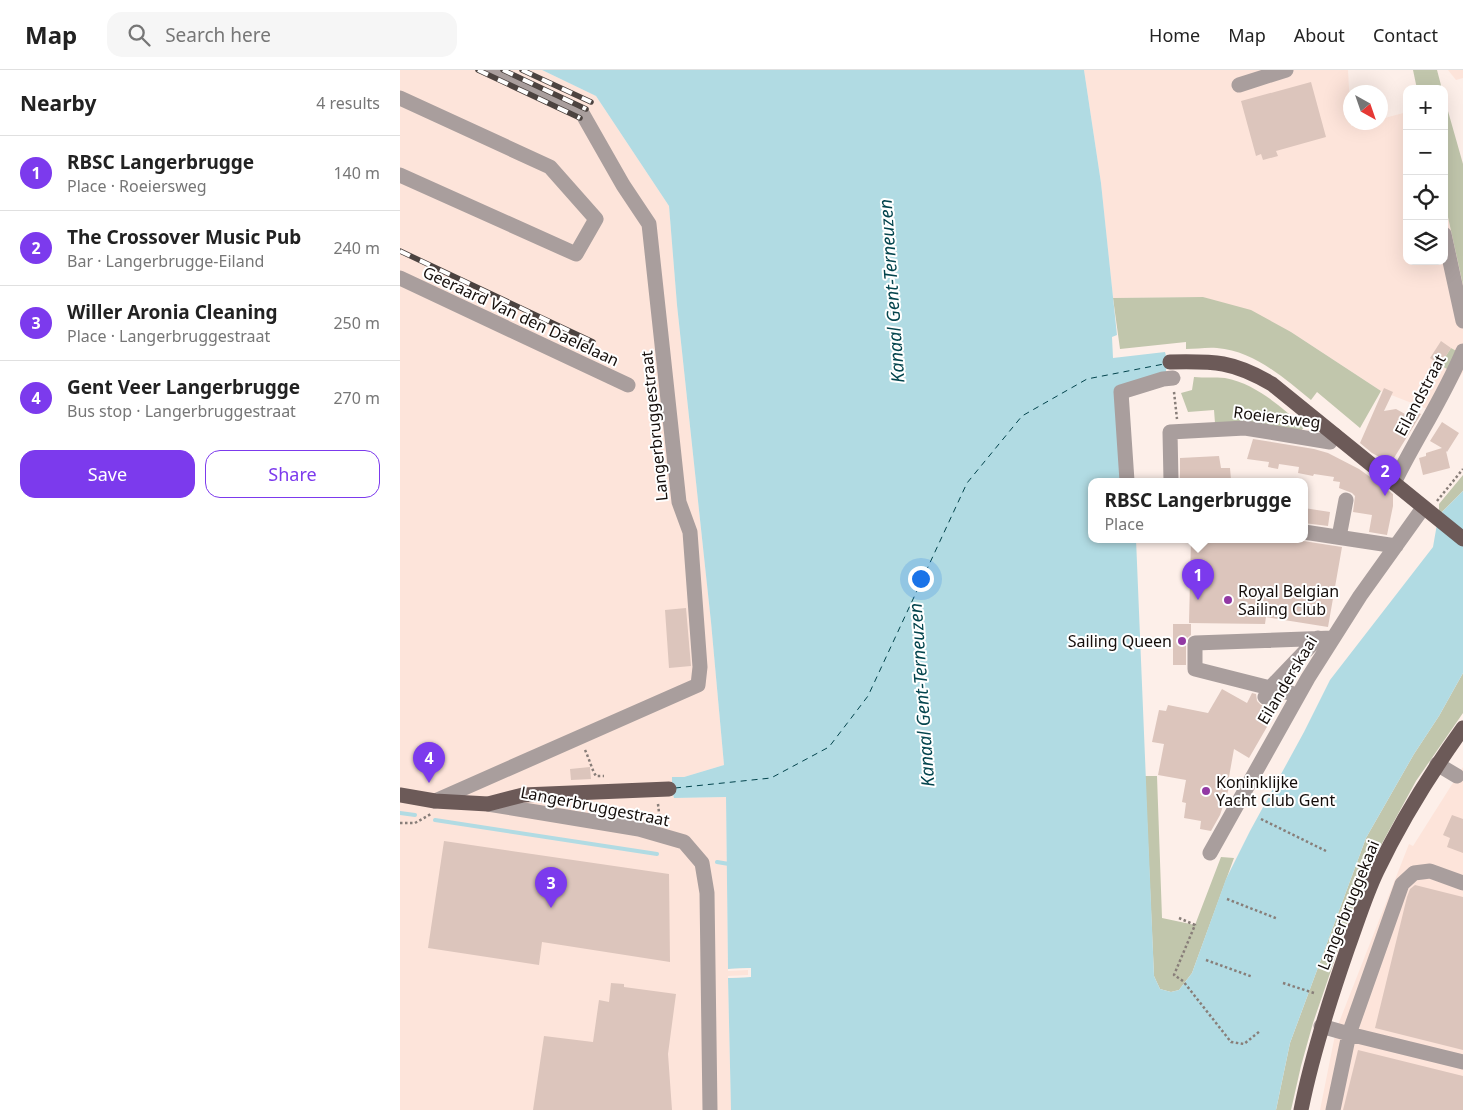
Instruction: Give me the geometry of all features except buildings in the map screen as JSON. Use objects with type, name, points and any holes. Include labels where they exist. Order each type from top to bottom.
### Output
[{"type":"main road","points":[[1170,362],[1202,361],[1228,363],[1252,372],[1272,384],[1463,539]]},
{"type":"main road","name":"Langerbruggekaai","points":[[1301,1110],[1322,1026],[1358,918],[1376,873],[1400,827],[1437,764],[1463,728]]},
{"type":"main road","points":[[488,804],[523,795],[669,789]]},
{"type":"main road","name":"Langerbruggestraat","points":[[400,795],[433,807],[488,804]]},
{"type":"street","name":"Langerbruggestraat","points":[[433,807],[580,737],[698,685],[700,667],[690,532],[679,502],[649,224],[623,185],[582,113],[491,70]]},
{"type":"street","points":[[1239,86],[1286,70]]},
{"type":"street","points":[[400,98],[550,167],[596,220],[576,254],[400,175]]},
{"type":"street","points":[[1448,252],[1463,321]]},
{"type":"street","name":"Geeraard Van den Daelelaan","points":[[400,278],[628,385]]},
{"type":"street","name":"Eilandstraat","points":[[1394,483],[1411,448],[1433,414],[1463,351]]},
{"type":"street","points":[[1127,478],[1121,392],[1163,379],[1173,378]]},
{"type":"street","name":"Roeiersweg","points":[[1171,478],[1170,432],[1214,428],[1245,428],[1330,442],[1335,435]]},
{"type":"street","points":[[1339,537],[1346,500]]},
{"type":"street","name":"Eilanderskaai","points":[[1210,853],[1298,695],[1360,596],[1396,546],[1431,513]]},
{"type":"street","points":[[1308,533],[1396,546]]},
{"type":"street","points":[[1268,692],[1318,638]]},
{"type":"street","points":[[1298,695],[1268,692],[1195,668],[1195,643],[1333,638]]},
{"type":"street","points":[[1437,764],[1457,776]]},
{"type":"street","name":"Langerbruggestraat","points":[[488,804],[639,829],[662,835],[684,842],[702,863],[707,893],[710,1110]]},
{"type":"street","points":[[1333,1110],[1349,1034],[1402,884],[1414,873],[1430,871],[1463,883]]},
{"type":"street","points":[[1322,1026],[1463,1062]]},
{"type":"path","points":[[1428,374],[1433,364]]},
{"type":"path","points":[[1431,513],[1463,469]]},
{"type":"path","points":[[580,737],[593,767],[592,773],[596,776],[604,776]]},
{"type":"path","points":[[400,823],[415,823],[433,807]]},
{"type":"path","points":[[1260,820],[1326,850]]},
{"type":"path","points":[[1227,899],[1278,919]]},
{"type":"path","points":[[1179,918],[1195,926],[1174,975],[1182,981],[1231,1042],[1244,1044],[1260,1031]]},
{"type":"path","points":[[1206,960],[1253,977]]},
{"type":"path","points":[[1284,983],[1314,993]]},
{"type":"shaded area","points":[[400,70],[542,70],[596,96],[669,206],[677,305],[711,622],[724,765],[684,777],[672,777],[672,782],[669,782],[674,798],[726,797],[728,968],[751,968],[751,977],[728,979],[731,1110],[400,1110]]},
{"type":"shaded area","points":[[1084,70],[1348,70],[1349,85],[1343,85],[1343,130],[1388,130],[1388,117],[1403,113],[1403,265],[1448,265],[1448,217],[1463,285],[1463,372],[1457,381],[1427,409],[1381,391],[1291,332],[1203,297],[1113,298],[1101,183]]},
{"type":"shaded area","points":[[1448,70],[1463,70],[1463,78],[1456,80]]},
{"type":"shaded area","points":[[1463,767],[1463,1110],[1320,1110],[1336,1030],[1409,844],[1413,846]]},
{"type":"green space","points":[[1413,70],[1437,70],[1441,85],[1416,85]]},
{"type":"green space","points":[[1448,111],[1463,164],[1463,285],[1448,217]]},
{"type":"green space","points":[[1203,297],[1251,310],[1291,332],[1381,391],[1360,428],[1317,392],[1311,400],[1268,367],[1244,354],[1217,348],[1186,349],[1186,342],[1120,349],[1113,298]]},
{"type":"green space","points":[[1451,348],[1458,352],[1447,369],[1440,365]]},
{"type":"green space","points":[[1194,377],[1225,378],[1247,385],[1268,397],[1304,426],[1301,432],[1215,423],[1214,410],[1188,412],[1181,393],[1192,390]]},
{"type":"green space","points":[[1463,475],[1463,491],[1442,512],[1443,517],[1439,511],[1439,504]]},
{"type":"green space","points":[[1463,673],[1463,713],[1416,781],[1368,869],[1313,1023],[1291,1110],[1276,1110],[1290,1043],[1366,838]]},
{"type":"green space","points":[[1145,776],[1157,776],[1162,918],[1195,925],[1221,857],[1234,858],[1192,973],[1179,990],[1171,992],[1160,989],[1154,976]]},
{"type":"water","name":"Kanaal Gent-Terneuzen","points":[[542,70],[1084,70],[1101,183],[1117,335],[1112,337],[1113,358],[1165,352],[1166,356],[1169,355],[1171,369],[1166,369],[1166,372],[1116,390],[1122,478],[1088,478],[1088,543],[1136,543],[1154,976],[1160,989],[1171,992],[1179,990],[1192,973],[1226,879],[1330,680],[1433,547],[1437,524],[1443,517],[1442,512],[1463,491],[1463,673],[1366,838],[1290,1043],[1276,1110],[731,1110],[728,978],[750,977],[751,968],[728,969],[726,797],[674,798],[669,782],[672,782],[672,777],[684,777],[724,765],[711,622],[677,305],[669,206],[596,96]]},
{"type":"pier","points":[[751,968],[751,977],[728,978],[728,976],[748,975],[748,970],[728,971],[728,969]]},
{"type":"waterway","points":[[400,813],[415,815]]},
{"type":"waterway","points":[[435,820],[657,854]]},
{"type":"waterway","points":[[717,862],[729,864]]},
{"type":"ferry route","points":[[675,788],[771,778],[829,747],[868,696],[967,483],[1022,416],[1087,379],[1164,364]]},
{"type":"railway","points":[[478,70],[580,118]]},
{"type":"railway","points":[[503,70],[586,109]]},
{"type":"railway","points":[[522,70],[591,102]]},
{"type":"railway","points":[[400,251],[593,342]]},
{"type":"place","name":"The Crossover Music Pub","points":[[1385,496]]},
{"type":"place","name":"RBSC Langerbrugge","points":[[1198,600]]},
{"type":"place","name":"Royal Belgian Sailing Club","points":[[1228,600]]},
{"type":"place","name":"Sailing Queen","points":[[1182,641]]},
{"type":"place","name":"Gent Veer Langerbrugge","points":[[429,783]]},
{"type":"place","name":"Koninklijke Yacht Club Gent","points":[[1206,791]]},
{"type":"place","name":"Willer Aronia Cleaning","points":[[551,908]]}]
